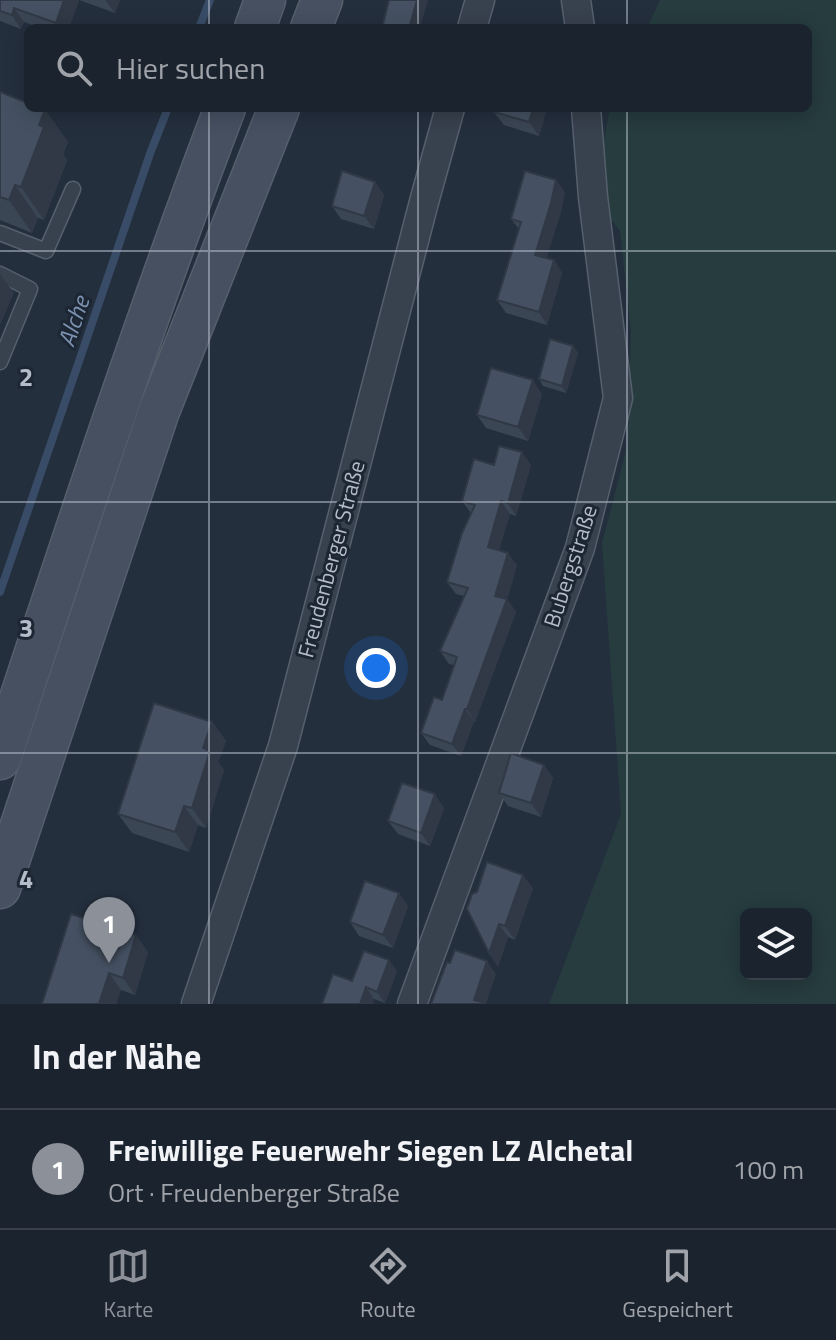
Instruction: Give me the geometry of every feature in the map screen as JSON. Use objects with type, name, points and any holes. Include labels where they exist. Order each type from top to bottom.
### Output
[{"type":"main road","points":[[256,24],[265,0]]},
{"type":"main road","points":[[313,24],[322,0]]},
{"type":"main road","points":[[0,759],[124,385],[223,112]]},
{"type":"main road","points":[[0,888],[159,411],[277,112]]},
{"type":"street","points":[[473,24],[480,0]]},
{"type":"street","points":[[576,0],[579,24]]},
{"type":"street","name":"Freudenberger Straße","points":[[196,1004],[283,746],[449,112]]},
{"type":"street","name":"Bubergstraße","points":[[412,1004],[580,548],[618,398],[593,197],[586,112]]},
{"type":"lane","points":[[0,233],[46,251],[73,189]]},
{"type":"lane","points":[[0,274],[30,289],[0,362]]},
{"type":"green space","points":[[660,0],[836,0],[836,1004],[549,1004],[621,814],[602,543],[627,447],[631,331],[620,231],[593,197],[609,112],[812,112],[812,24],[649,24]]},
{"type":"building","points":[[0,0],[64,0],[56,23],[14,8],[12,15],[0,11]]},
{"type":"building","points":[[389,0],[417,0],[410,24],[383,24]]},
{"type":"building","points":[[0,92],[24,101],[24,112],[44,112],[39,125],[44,127],[21,187],[15,185],[9,200],[0,197]]},
{"type":"building","points":[[494,112],[532,112],[529,122]]},
{"type":"building","points":[[342,171],[375,182],[364,216],[332,206]]},
{"type":"building","points":[[525,171],[556,180],[535,255],[554,260],[539,312],[497,300],[521,222],[511,219]]},
{"type":"building","points":[[550,339],[573,346],[562,386],[539,379]]},
{"type":"building","points":[[491,368],[533,380],[518,427],[477,415]]},
{"type":"building","points":[[499,446],[522,452],[508,503],[501,501],[488,547],[508,553],[495,596],[507,599],[452,744],[421,733],[434,697],[442,700],[457,657],[440,651],[468,588],[447,582],[462,533],[475,505],[462,501],[474,459],[494,465]]},
{"type":"building","points":[[154,703],[212,722],[203,748],[210,751],[192,808],[184,806],[175,832],[118,814]]},
{"type":"building","points":[[511,753],[544,765],[531,803],[499,793]]},
{"type":"building","points":[[402,783],[435,794],[421,833],[388,821]]},
{"type":"building","points":[[487,862],[523,875],[505,926],[499,924],[489,953],[467,909],[472,894],[477,892]]},
{"type":"building","points":[[365,881],[399,893],[383,935],[350,922]]},
{"type":"building","points":[[71,914],[136,935],[123,978],[109,973],[99,1004],[42,1004]]},
{"type":"building","points":[[455,950],[487,961],[474,1000],[481,1004],[431,1004],[447,962],[450,963]]},
{"type":"building","points":[[364,951],[389,960],[377,992],[366,987],[360,1004],[322,1004],[333,974],[352,981]]},
{"type":"waterway","name":"Alche","points":[[201,24],[210,0]]},
{"type":"waterway","name":"Alche","points":[[0,592],[166,112]]},
{"type":"place","name":"Freiwillige Feuerwehr Siegen LZ Alchetal","points":[[109,963]]}]
